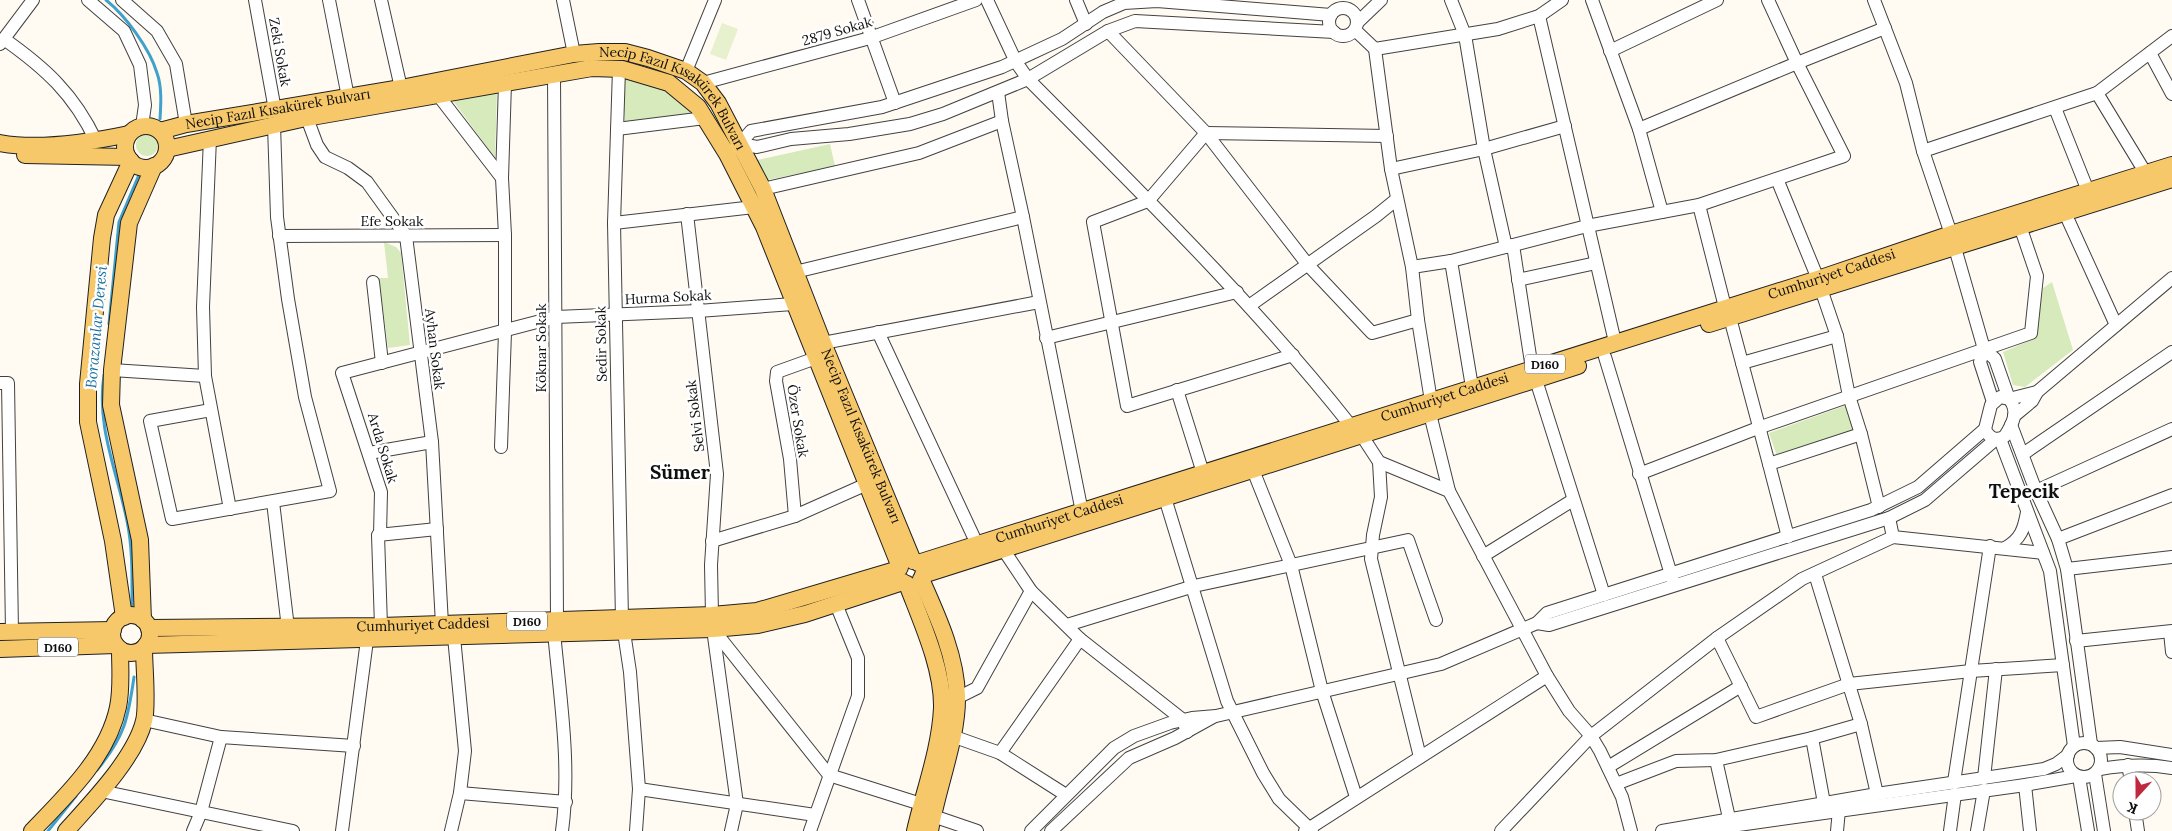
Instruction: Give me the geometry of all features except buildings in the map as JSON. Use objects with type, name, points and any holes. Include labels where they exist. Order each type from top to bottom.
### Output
[{"type":"main road","name":"Necip Fazıl Kısakürek Bulvarı","points":[[304,111],[348,97],[574,54],[599,52],[625,52],[648,58],[686,71],[702,83],[718,103],[754,207],[764,227],[793,304],[867,484],[944,637],[956,675],[957,698],[952,736],[932,824]]},
{"type":"main road","name":"Necip Fazıl Kısakürek Bulvarı","points":[[167,148],[210,138],[275,117],[304,111],[438,95],[592,68],[619,69],[669,83],[698,107],[705,118],[734,149],[763,189],[910,572],[938,676],[942,707],[938,738],[915,831]]},
{"type":"main road","name":"Necip Fazıl Kısakürek Bulvarı","points":[[160,131],[186,124],[275,117]]},
{"type":"main road","points":[[0,143],[14,146],[96,141],[149,126],[160,131],[164,136],[167,148],[163,159],[154,166],[142,168],[129,159],[0,154]]},
{"type":"main road","points":[[124,617],[113,541],[88,422],[88,384],[102,238],[106,216],[129,159],[125,145],[136,130]]},
{"type":"main road","name":"Cumhuriyet Caddesi","points":[[1430,407],[1472,387],[1605,357],[1728,313],[1953,240],[2088,191],[2172,165]]},
{"type":"main road","points":[[66,831],[101,791],[129,753],[144,720],[145,646],[150,637],[146,624],[140,540],[111,405],[112,370],[129,223],[154,166]]},
{"type":"main road","name":"Cumhuriyet Caddesi","points":[[1953,240],[2020,226],[2172,179]]},
{"type":"main road","name":"Cumhuriyet Caddesi","points":[[146,624],[288,628],[442,624],[555,626],[712,622],[758,625],[805,614],[836,604],[977,544],[1203,473],[1356,431],[1534,374],[1615,342],[1728,313]]},
{"type":"main road","name":"Cumhuriyet Caddesi","points":[[712,622],[1003,549],[1253,470],[1356,431]]},
{"type":"main road","points":[[32,831],[95,758],[109,735],[118,705],[116,622],[132,615],[146,624]]},
{"type":"main road","name":"Cumhuriyet Caddesi","points":[[145,646],[454,637],[555,626]]},
{"type":"main road","points":[[6,632],[117,641],[132,653],[145,646]]},
{"type":"main road","name":"D160","points":[[0,649],[117,641]]},
{"type":"street","points":[[33,0],[1,42],[47,71],[61,86],[86,121],[96,141]]},
{"type":"street","points":[[88,0],[124,31],[140,64],[145,105],[136,130]]},
{"type":"street","points":[[122,0],[157,30],[176,64],[186,124]]},
{"type":"street","name":"Zeki Sokak","points":[[255,0],[275,117],[279,236],[305,397],[330,491],[273,502]]},
{"type":"street","points":[[329,0],[348,97]]},
{"type":"street","points":[[381,0],[401,88]]},
{"type":"street","points":[[563,0],[574,54]]},
{"type":"street","points":[[686,71],[715,0]]},
{"type":"street","points":[[858,0],[894,103]]},
{"type":"street","name":"2879 Sokak","points":[[702,83],[870,38],[976,0]]},
{"type":"street","points":[[987,0],[1016,62],[1028,79],[1237,292],[1293,354],[1380,462],[1449,491]]},
{"type":"street","points":[[1076,0],[1086,24]]},
{"type":"street","points":[[734,149],[751,131],[894,103],[1016,62],[1086,24],[1103,12],[1124,3],[1157,0],[1211,2],[1331,15]]},
{"type":"street","points":[[734,149],[757,148],[791,139],[849,134],[910,124],[943,114],[1028,79],[1108,31],[1135,21],[1334,32],[1343,36],[1356,26],[1381,0]]},
{"type":"street","points":[[1452,0],[1465,35],[1484,149],[1518,280],[1534,374],[1604,595]]},
{"type":"street","points":[[1375,49],[1498,29],[1539,16],[1562,0]]},
{"type":"street","points":[[1592,0],[1640,129],[1662,212]]},
{"type":"street","points":[[1610,51],[1717,0]]},
{"type":"street","points":[[1412,267],[1451,261],[1587,226],[1699,205],[1844,156],[1797,63],[1768,0]]},
{"type":"street","points":[[1874,0],[1906,83],[1923,151],[1953,240],[1984,349],[1996,360],[2008,399],[2014,406],[2013,421],[2023,454],[2036,491],[2058,539],[2067,569],[2076,641],[2094,746],[2101,755],[2097,772],[2104,831]]},
{"type":"street","points":[[1334,32],[1329,24],[1331,15],[1338,8],[1352,4],[1356,26],[1375,49],[1391,169],[1412,267],[1430,407],[1449,491],[1568,712],[1592,736],[1622,797],[1631,831]]},
{"type":"street","points":[[1539,16],[1615,342]]},
{"type":"street","points":[[1640,129],[1885,28]]},
{"type":"street","points":[[1108,31],[1206,132],[1308,264],[1372,333],[1418,320]]},
{"type":"street","points":[[1923,151],[1996,125],[2055,108],[2097,93],[2172,36]]},
{"type":"street","points":[[2150,54],[2172,94]]},
{"type":"street","name":"Sedir Sokak","points":[[619,69],[614,223],[615,315],[623,625],[630,672],[639,789],[636,831]]},
{"type":"street","name":"Köknar Sokak","points":[[554,75],[556,317],[555,626],[566,766],[566,802],[562,831]]},
{"type":"street","points":[[500,447],[505,332],[505,235],[502,178],[505,83]]},
{"type":"street","points":[[998,92],[1002,121],[1024,217],[1046,338],[1082,512]]},
{"type":"street","points":[[2097,93],[2145,172]]},
{"type":"street","points":[[438,95],[502,178]]},
{"type":"street","points":[[2055,108],[2088,191]]},
{"type":"street","name":"Ayhan Sokak","points":[[304,111],[316,145],[325,157],[348,168],[367,182],[406,236],[432,442],[442,624]]},
{"type":"street","points":[[617,129],[705,118]]},
{"type":"street","points":[[763,189],[919,153],[1002,121]]},
{"type":"street","points":[[1391,169],[1484,149],[1565,126]]},
{"type":"street","points":[[1206,132],[1387,136]]},
{"type":"street","points":[[1206,132],[1148,201],[1093,222],[1127,406],[1293,354]]},
{"type":"street","points":[[210,138],[203,307],[205,376],[230,509]]},
{"type":"street","points":[[1776,179],[1820,284],[1837,336],[1849,396],[1861,434],[1879,507]]},
{"type":"street","points":[[1249,306],[1397,199]]},
{"type":"street","points":[[1699,205],[1788,536]]},
{"type":"street","points":[[614,223],[754,207]]},
{"type":"street","points":[[2065,213],[2116,325]]},
{"type":"street","name":"Selvi Sokak","points":[[687,214],[716,474],[712,541],[712,622],[737,804]]},
{"type":"street","points":[[795,272],[1024,217]]},
{"type":"street","points":[[1640,474],[1758,428],[2031,333],[2037,276],[2020,226]]},
{"type":"street","name":"Efe Sokak","points":[[279,236],[505,235]]},
{"type":"street","points":[[1451,261],[1472,387]]},
{"type":"street","points":[[1518,280],[1596,263]]},
{"type":"street","points":[[1537,623],[1549,625],[1676,587],[1889,518],[1925,500],[1998,439],[2005,436],[2013,421],[2032,401],[2037,392],[2171,281]]},
{"type":"street","points":[[373,282],[382,363]]},
{"type":"street","points":[[1046,338],[1113,324],[1237,292]]},
{"type":"street","points":[[823,343],[1039,302]]},
{"type":"street","name":"Hurma Sokak","points":[[342,373],[505,332],[556,317],[698,311],[793,304]]},
{"type":"street","points":[[878,332],[977,544]]},
{"type":"street","points":[[1742,363],[1837,336]]},
{"type":"street","points":[[1031,831],[1114,748],[1134,736],[1185,726],[1232,712],[1441,664],[1537,623],[1547,613],[1879,507],[1918,487],[1985,429],[1993,402],[1980,362],[1984,349]]},
{"type":"street","points":[[2023,454],[2172,352]]},
{"type":"street","points":[[1605,357],[1670,574],[1676,587]]},
{"type":"street","name":"Özer Sokak","points":[[795,516],[790,459],[776,381],[777,372],[816,358]]},
{"type":"street","points":[[112,370],[205,376]]},
{"type":"street","name":"Arda Sokak","points":[[342,373],[370,453],[381,492],[380,535],[378,535],[381,626]]},
{"type":"street","points":[[4,383],[6,632]]},
{"type":"street","points":[[1178,390],[1203,473]]},
{"type":"street","points":[[1993,402],[2000,397],[2008,399],[2037,392]]},
{"type":"street","points":[[211,410],[150,421],[172,519],[273,502],[288,628]]},
{"type":"street","points":[[1985,429],[1991,438],[1998,439]]},
{"type":"street","points":[[2036,491],[2172,429]]},
{"type":"street","points":[[1769,464],[1861,434]]},
{"type":"street","points":[[1998,439],[2050,571],[2063,664],[2071,751],[2068,767],[2078,776],[2088,831]]},
{"type":"street","points":[[370,453],[432,442]]},
{"type":"street","points":[[1380,462],[1381,497],[1371,559],[1420,757]]},
{"type":"street","points":[[1253,470],[1291,565],[1322,691],[1356,797]]},
{"type":"street","points":[[712,541],[795,516],[867,484]]},
{"type":"street","points":[[2058,539],[2172,495]]},
{"type":"street","points":[[1166,498],[1227,701],[1263,773],[1279,800],[1309,830],[1356,797],[1547,676]]},
{"type":"street","points":[[1483,556],[1573,500]]},
{"type":"street","points":[[2005,548],[2014,543],[2020,536],[2027,512]]},
{"type":"street","points":[[1889,518],[1893,537]]},
{"type":"street","points":[[380,535],[437,529]]},
{"type":"street","points":[[1501,831],[1592,736],[1717,638],[1802,578],[1815,574],[1893,537],[2043,553]]},
{"type":"street","points":[[1067,625],[1194,586],[1408,540],[1436,620]]},
{"type":"street","points":[[1950,831],[1990,546]]},
{"type":"street","points":[[1003,549],[1031,591],[1080,639],[1185,726]]},
{"type":"street","points":[[2067,569],[2172,557]]},
{"type":"street","points":[[1815,574],[1849,684],[1877,794]]},
{"type":"street","points":[[957,698],[977,688],[1031,591]]},
{"type":"street","points":[[810,831],[858,696],[858,658],[836,604]]},
{"type":"street","points":[[712,622],[829,776],[921,804]]},
{"type":"street","points":[[2076,641],[2171,632],[2172,652]]},
{"type":"street","points":[[451,831],[460,792],[465,751],[454,637]]},
{"type":"street","points":[[1717,638],[1756,717],[1849,684],[1971,671],[2063,664]]},
{"type":"street","points":[[1000,753],[1080,639]]},
{"type":"street","points":[[342,831],[367,640]]},
{"type":"street","points":[[1977,831],[1996,669]]},
{"type":"street","points":[[1608,767],[1741,686]]},
{"type":"street","points":[[144,720],[221,737],[354,746]]},
{"type":"street","points":[[1616,784],[1676,761],[1716,760],[1812,738],[1860,724]]},
{"type":"street","points":[[1051,831],[1129,758],[1185,726]]},
{"type":"street","points":[[952,736],[1000,753],[1066,795]]},
{"type":"street","points":[[193,831],[201,812],[221,737]]},
{"type":"street","points":[[1812,738],[1824,802]]},
{"type":"street","points":[[1696,831],[1747,828],[1984,784],[2044,769],[2056,764],[2082,743],[2094,746],[2120,746],[2172,755]]},
{"type":"street","points":[[1716,760],[1729,818]]},
{"type":"street","points":[[1984,784],[2025,785],[2078,776],[2087,778],[2097,772],[2128,765],[2150,764],[2172,768]]},
{"type":"street","points":[[2128,765],[2129,771]]},
{"type":"street","points":[[2025,785],[2030,831]]},
{"type":"street","points":[[1662,831],[1877,794],[1955,788]]},
{"type":"street","points":[[639,789],[816,815]]},
{"type":"street","points":[[101,791],[293,831]]},
{"type":"street","points":[[460,792],[566,802]]},
{"type":"street","points":[[731,831],[737,804]]},
{"type":"street","points":[[1837,831],[1839,810]]},
{"type":"street","points":[[932,824],[977,831]]},
{"type":"green space","points":[[722,23],[738,29],[726,60],[710,54]]},
{"type":"green space","points":[[622,78],[662,89],[686,107],[692,116],[625,124]]},
{"type":"green space","points":[[497,90],[495,158],[451,98]]},
{"type":"green space","points":[[143,134],[151,134],[158,141],[158,149],[151,156],[143,156],[136,149],[136,141]]},
{"type":"green space","points":[[830,144],[835,166],[763,181],[757,160]]},
{"type":"green space","points":[[384,242],[396,247],[401,253],[410,345],[388,348],[379,278],[388,278]]},
{"type":"green space","points":[[2052,282],[2073,350],[2025,387],[2013,385],[2003,352],[2036,338],[2043,288]]},
{"type":"green space","points":[[1847,405],[1856,431],[1777,456],[1769,433]]},
{"type":"waterway","name":"Borazanlar Deresi","points":[[106,0],[121,14],[136,33],[154,64],[159,78],[160,119]]},
{"type":"waterway","name":"Borazanlar Deresi","points":[[109,324],[119,222],[141,170]]},
{"type":"waterway","name":"Borazanlar Deresi","points":[[104,375],[102,394],[105,430],[123,502],[130,543],[132,608]]},
{"type":"waterway","name":"Borazanlar Deresi","points":[[97,770],[114,747],[124,726],[134,677]]},
{"type":"waterway","name":"Borazanlar Deresi","points":[[48,831],[76,796]]},
{"type":"district","name":"Sümer","points":[[680,472]]},
{"type":"district","name":"Tepecik","points":[[2024,491]]}]
